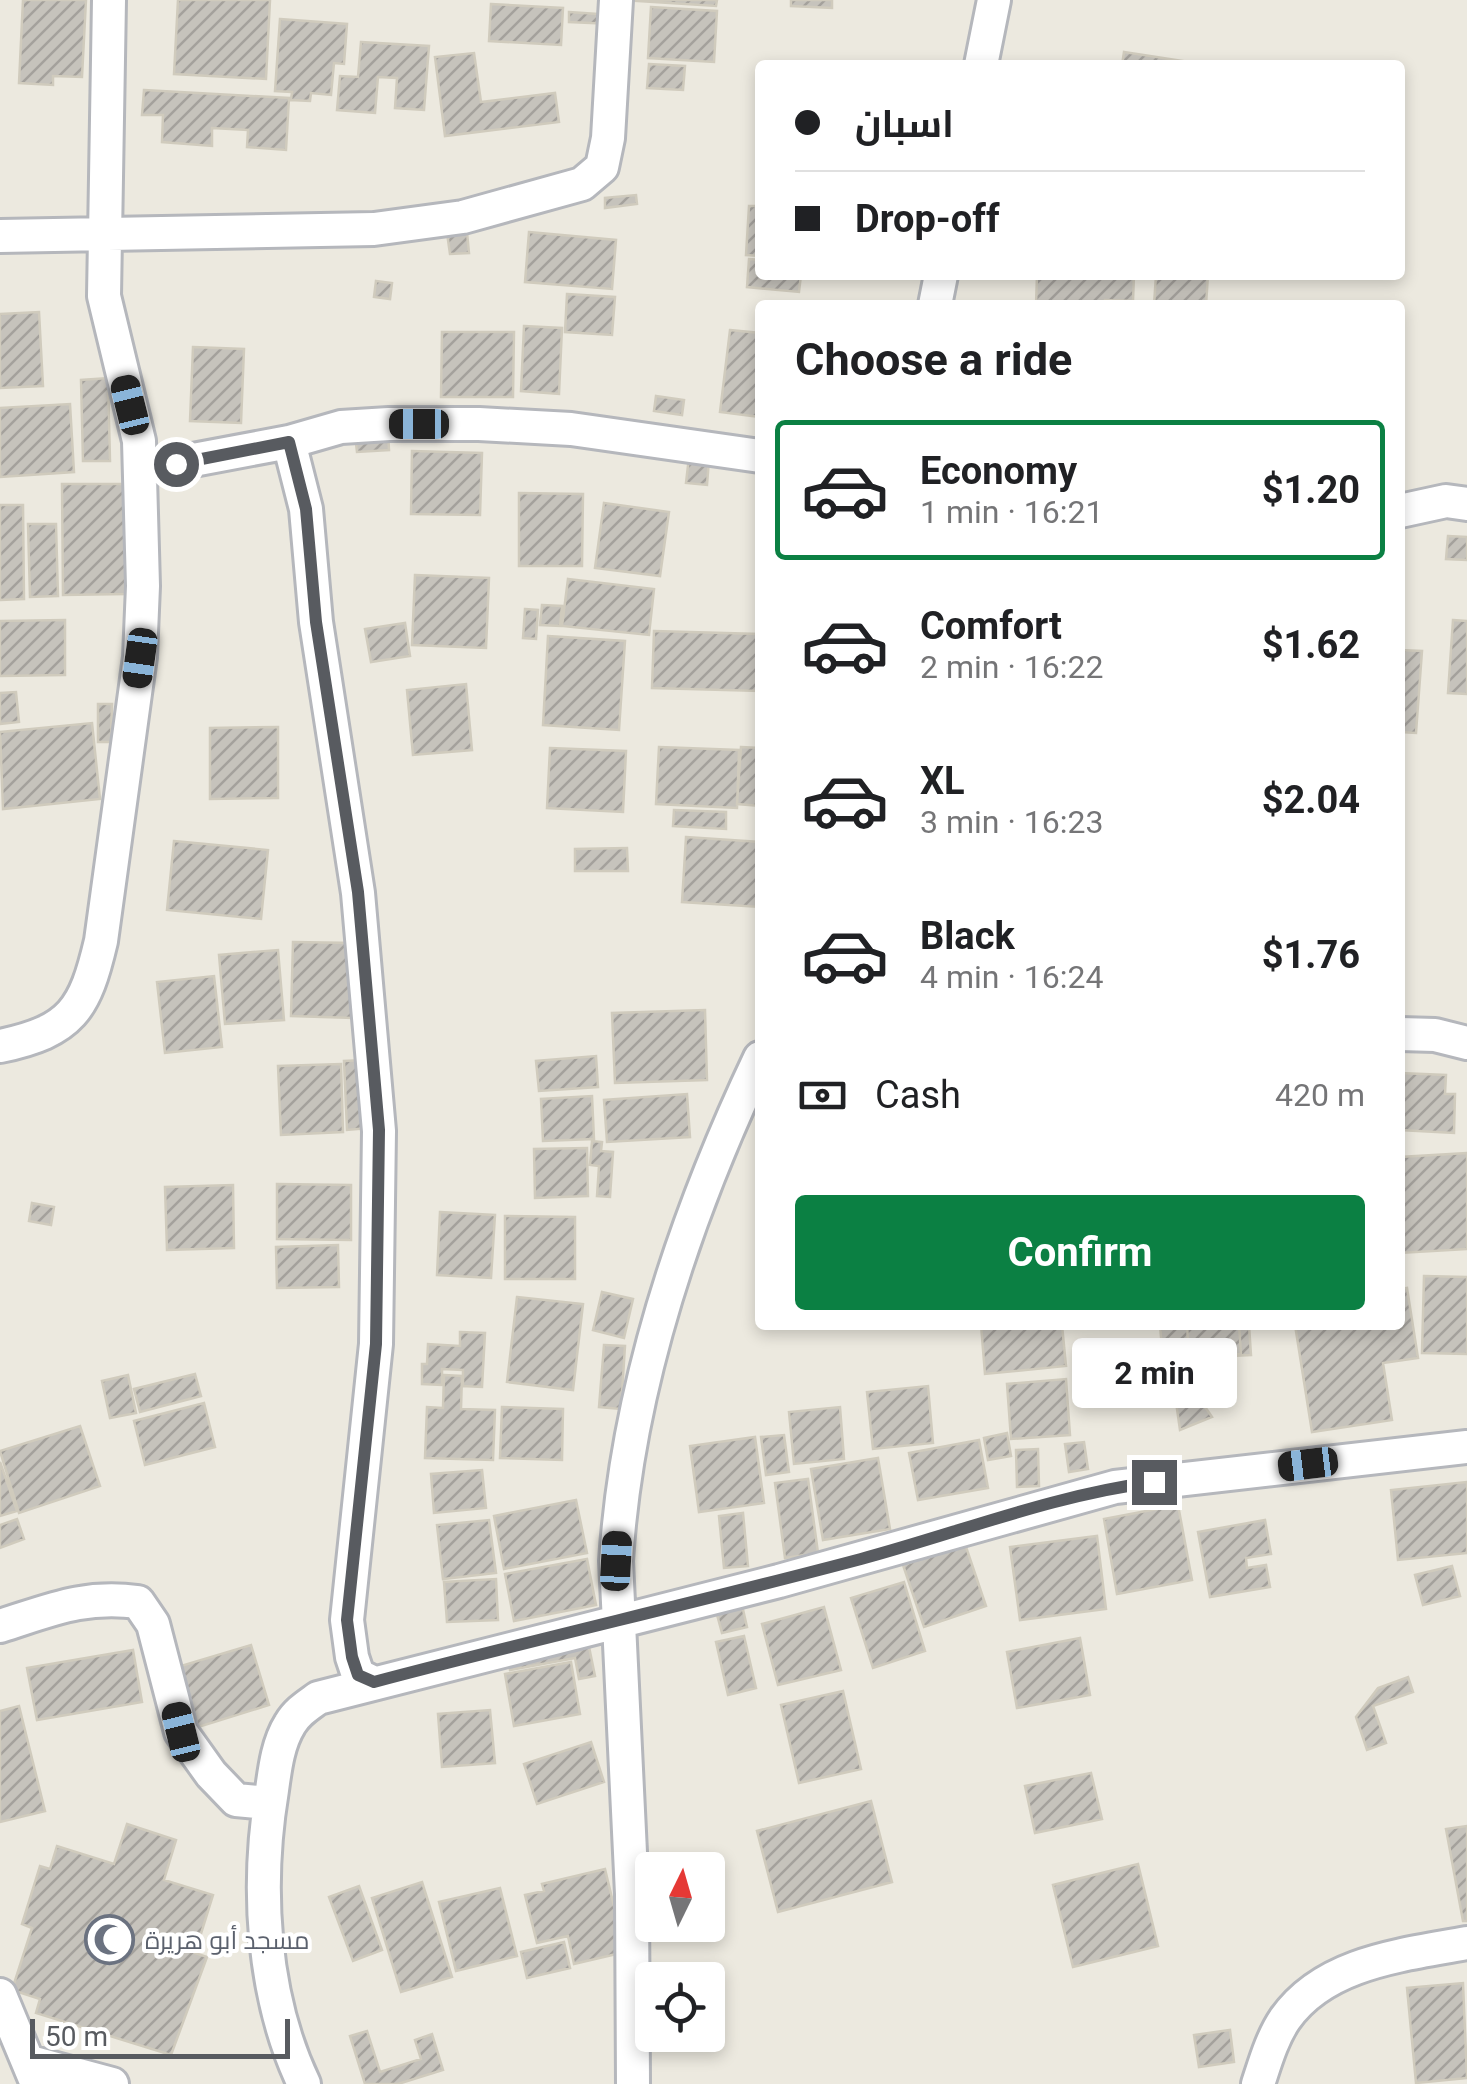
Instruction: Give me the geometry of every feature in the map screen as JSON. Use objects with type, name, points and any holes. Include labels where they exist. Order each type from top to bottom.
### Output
[{"type":"street","points":[[0,1046],[63,1025],[81,1003],[97,958],[140,658],[143,586],[139,442],[104,296],[109,0]]},
{"type":"street","points":[[0,236],[374,229],[462,217],[582,184],[602,167],[608,138],[616,0]]},
{"type":"street","points":[[982,60],[994,0]]},
{"type":"street","points":[[140,470],[289,442],[341,427],[479,424],[571,429],[755,455]]},
{"type":"street","points":[[289,442],[306,509],[316,622],[358,892],[378,1112],[376,1344],[347,1620],[358,1675],[374,1682]]},
{"type":"street","points":[[1405,509],[1446,501],[1467,504]]},
{"type":"street","points":[[1405,1034],[1467,1043]]},
{"type":"street","points":[[634,2084],[632,1894],[616,1561],[620,1510],[628,1453],[680,1258],[725,1132],[755,1069]]},
{"type":"street","points":[[304,2084],[281,2024],[268,1942],[264,1870],[270,1803],[282,1742],[299,1711],[318,1698],[910,1546],[994,1518],[1116,1487],[1467,1447]]},
{"type":"street","points":[[0,1626],[80,1600],[138,1602],[153,1624],[181,1732],[211,1774],[236,1800],[270,1803]]},
{"type":"street","points":[[1258,2084],[1283,2022],[1319,1985],[1341,1973],[1380,1961],[1467,1943]]},
{"type":"street","points":[[4,2015],[34,2073],[112,2084]]},
{"type":"building","points":[[23,0],[86,0],[82,77],[53,76],[53,85],[19,83]]},
{"type":"building","points":[[178,0],[270,0],[266,79],[174,74]]},
{"type":"building","points":[[622,0],[717,0],[716,6]]},
{"type":"building","points":[[791,0],[832,0],[832,8],[791,6]]},
{"type":"building","points":[[491,4],[563,8],[561,45],[489,41]]},
{"type":"building","points":[[651,7],[717,11],[714,62],[648,58]]},
{"type":"building","points":[[569,12],[612,15],[612,24],[569,22]]},
{"type":"building","points":[[280,19],[347,24],[344,64],[334,63],[331,95],[311,93],[310,101],[291,100],[292,92],[275,91]]},
{"type":"building","points":[[361,42],[429,46],[424,110],[395,108],[397,78],[378,77],[375,113],[337,110],[340,76],[358,77]]},
{"type":"building","points":[[1124,52],[1176,60],[1123,60]]},
{"type":"building","points":[[474,53],[481,102],[555,93],[559,122],[445,136],[435,57]]},
{"type":"building","points":[[649,64],[685,66],[683,90],[647,88]]},
{"type":"building","points":[[144,90],[289,98],[286,150],[247,147],[248,130],[212,128],[212,146],[162,142],[163,115],[142,115]]},
{"type":"building","points":[[636,195],[637,204],[605,208],[605,198]]},
{"type":"building","points":[[749,206],[755,206],[755,256],[746,255]]},
{"type":"building","points":[[467,232],[469,253],[450,254],[447,233]]},
{"type":"building","points":[[529,232],[616,240],[612,289],[525,282]]},
{"type":"building","points":[[749,259],[755,260],[755,280],[800,280],[799,292],[747,287]]},
{"type":"building","points":[[1037,280],[1134,280],[1133,300],[1036,300]]},
{"type":"building","points":[[1156,280],[1208,280],[1206,300],[1154,300]]},
{"type":"building","points":[[376,281],[392,283],[390,299],[374,297]]},
{"type":"building","points":[[567,294],[615,297],[612,335],[565,332]]},
{"type":"building","points":[[39,312],[43,386],[0,388],[0,314]]},
{"type":"building","points":[[524,326],[562,328],[559,394],[521,391]]},
{"type":"building","points":[[730,330],[755,332],[755,416],[720,412]]},
{"type":"building","points":[[442,332],[514,332],[513,397],[441,397]]},
{"type":"building","points":[[193,347],[244,349],[241,423],[190,421]]},
{"type":"building","points":[[108,378],[110,461],[83,461],[81,380]]},
{"type":"building","points":[[656,396],[684,400],[682,415],[654,411]]},
{"type":"building","points":[[70,404],[74,472],[0,477],[0,408]]},
{"type":"building","points":[[388,432],[389,450],[357,452],[355,435]]},
{"type":"building","points":[[412,451],[482,453],[480,515],[411,514]]},
{"type":"building","points":[[689,457],[709,459],[707,485],[686,483]]},
{"type":"building","points":[[62,484],[125,484],[127,594],[63,595]]},
{"type":"building","points":[[519,493],[583,494],[582,566],[519,566]]},
{"type":"building","points":[[604,503],[669,512],[660,576],[595,568]]},
{"type":"building","points":[[0,505],[23,505],[24,599],[0,600]]},
{"type":"building","points":[[28,524],[56,524],[58,596],[30,597]]},
{"type":"building","points":[[1448,536],[1467,537],[1467,560],[1446,559]]},
{"type":"building","points":[[415,575],[489,578],[486,648],[412,645]]},
{"type":"building","points":[[568,579],[654,589],[649,635],[562,626]]},
{"type":"building","points":[[542,605],[562,606],[560,626],[540,625]]},
{"type":"building","points":[[525,609],[538,610],[536,639],[523,638]]},
{"type":"building","points":[[65,620],[65,675],[0,676],[0,621]]},
{"type":"building","points":[[1453,620],[1467,621],[1467,694],[1448,693]]},
{"type":"building","points":[[405,623],[410,656],[371,662],[365,629]]},
{"type":"building","points":[[654,631],[755,634],[755,691],[652,688]]},
{"type":"building","points":[[548,636],[625,641],[619,730],[543,725]]},
{"type":"building","points":[[1405,650],[1422,651],[1416,733],[1405,732]]},
{"type":"building","points":[[466,684],[472,750],[413,755],[407,690]]},
{"type":"building","points":[[16,692],[19,722],[0,724],[0,693]]},
{"type":"building","points":[[98,704],[112,704],[111,742],[98,742]]},
{"type":"building","points":[[92,723],[100,799],[3,809],[0,732]]},
{"type":"building","points":[[278,727],[278,798],[210,799],[210,728]]},
{"type":"building","points":[[659,747],[739,750],[737,808],[656,804]]},
{"type":"building","points":[[741,747],[755,748],[755,806],[737,804]]},
{"type":"building","points":[[550,748],[626,751],[623,812],[547,808]]},
{"type":"building","points":[[674,810],[726,812],[726,829],[673,826]]},
{"type":"building","points":[[686,837],[755,842],[755,907],[682,902]]},
{"type":"building","points":[[174,841],[268,850],[261,919],[167,910]]},
{"type":"building","points":[[627,848],[628,871],[575,871],[575,849]]},
{"type":"building","points":[[293,942],[355,943],[353,1018],[291,1016]]},
{"type":"building","points":[[278,950],[284,1020],[225,1024],[219,955]]},
{"type":"building","points":[[214,976],[222,1047],[165,1053],[157,982]]},
{"type":"building","points":[[705,1010],[707,1080],[615,1083],[612,1013]]},
{"type":"building","points":[[596,1056],[598,1087],[539,1091],[536,1061]]},
{"type":"building","points":[[364,1060],[368,1128],[347,1130],[344,1061]]},
{"type":"building","points":[[341,1064],[343,1132],[281,1135],[278,1066]]},
{"type":"building","points":[[1405,1073],[1446,1075],[1445,1094],[1455,1094],[1454,1133],[1405,1130]]},
{"type":"building","points":[[687,1094],[690,1137],[607,1142],[604,1100]]},
{"type":"building","points":[[592,1096],[594,1139],[543,1141],[541,1099]]},
{"type":"building","points":[[592,1141],[602,1142],[601,1151],[613,1152],[610,1197],[597,1196],[599,1166],[590,1165]]},
{"type":"building","points":[[587,1148],[588,1196],[535,1198],[534,1149]]},
{"type":"building","points":[[1467,1153],[1467,1249],[1405,1253],[1405,1157]]},
{"type":"building","points":[[277,1184],[351,1185],[351,1240],[277,1239]]},
{"type":"building","points":[[233,1185],[234,1248],[167,1250],[165,1187]]},
{"type":"building","points":[[32,1203],[54,1207],[51,1225],[29,1221]]},
{"type":"building","points":[[440,1212],[495,1215],[491,1278],[437,1275]]},
{"type":"building","points":[[505,1216],[575,1217],[575,1279],[505,1279]]},
{"type":"building","points":[[338,1245],[339,1287],[277,1288],[276,1247]]},
{"type":"building","points":[[1424,1276],[1467,1277],[1467,1354],[1422,1353]]},
{"type":"building","points":[[1405,1288],[1418,1358],[1383,1363],[1392,1420],[1312,1432],[1296,1330],[1405,1330]]},
{"type":"building","points":[[602,1292],[633,1299],[624,1338],[593,1330]]},
{"type":"building","points":[[517,1297],[583,1304],[573,1390],[507,1382]]},
{"type":"building","points":[[981,1330],[1062,1330],[1066,1366],[985,1374]]},
{"type":"building","points":[[1160,1330],[1239,1330],[1241,1354],[1163,1361]]},
{"type":"building","points":[[1187,1330],[1249,1330],[1251,1355],[1189,1358]]},
{"type":"building","points":[[460,1332],[485,1333],[482,1387],[463,1386],[463,1370],[442,1369],[442,1385],[422,1384],[428,1344],[460,1346]]},
{"type":"building","points":[[604,1345],[625,1346],[621,1409],[599,1407]]},
{"type":"building","points":[[195,1374],[201,1396],[140,1412],[134,1389]]},
{"type":"building","points":[[128,1375],[136,1413],[110,1418],[102,1381]]},
{"type":"building","points":[[444,1375],[462,1376],[461,1409],[495,1410],[493,1460],[425,1458],[427,1407],[443,1408]]},
{"type":"building","points":[[1066,1379],[1070,1435],[1011,1439],[1007,1384]]},
{"type":"building","points":[[928,1386],[933,1443],[873,1449],[867,1392]]},
{"type":"building","points":[[1174,1388],[1192,1388],[1212,1417],[1180,1430]]},
{"type":"building","points":[[204,1403],[215,1447],[145,1465],[134,1421]]},
{"type":"building","points":[[502,1407],[563,1409],[562,1460],[500,1458]]},
{"type":"building","points":[[840,1407],[844,1459],[794,1464],[789,1412]]},
{"type":"building","points":[[80,1426],[100,1486],[19,1513],[0,1451]]},
{"type":"building","points":[[1007,1433],[1011,1456],[988,1460],[984,1438]]},
{"type":"building","points":[[784,1435],[789,1472],[766,1475],[761,1437]]},
{"type":"building","points":[[755,1437],[764,1503],[699,1512],[690,1446]]},
{"type":"building","points":[[979,1440],[988,1488],[918,1500],[909,1453]]},
{"type":"building","points":[[1084,1442],[1088,1469],[1069,1472],[1065,1444]]},
{"type":"building","points":[[1038,1449],[1039,1486],[1017,1487],[1016,1450]]},
{"type":"building","points":[[878,1458],[890,1529],[823,1540],[811,1469]]},
{"type":"building","points":[[0,1462],[17,1511],[0,1516]]},
{"type":"building","points":[[482,1470],[486,1508],[434,1513],[431,1474]]},
{"type":"building","points":[[808,1479],[818,1553],[785,1558],[775,1483]]},
{"type":"building","points":[[1467,1482],[1467,1553],[1398,1560],[1391,1490]]},
{"type":"building","points":[[576,1500],[587,1553],[504,1569],[494,1516]]},
{"type":"building","points":[[1178,1505],[1192,1580],[1117,1594],[1104,1519]]},
{"type":"building","points":[[743,1513],[748,1566],[724,1568],[719,1516]]},
{"type":"building","points":[[17,1519],[24,1539],[0,1548],[0,1525]]},
{"type":"building","points":[[489,1520],[496,1573],[443,1579],[437,1525]]},
{"type":"building","points":[[1265,1520],[1271,1554],[1246,1558],[1247,1568],[1266,1565],[1270,1587],[1210,1597],[1198,1532]]},
{"type":"building","points":[[1097,1536],[1106,1609],[1020,1620],[1010,1547]]},
{"type":"building","points":[[965,1544],[986,1606],[924,1627],[903,1565]]},
{"type":"building","points":[[587,1559],[596,1605],[514,1621],[505,1574]]},
{"type":"building","points":[[1452,1566],[1460,1596],[1423,1605],[1415,1575]]},
{"type":"building","points":[[496,1579],[498,1620],[447,1622],[444,1582]]},
{"type":"building","points":[[904,1582],[925,1651],[873,1668],[851,1598]]},
{"type":"building","points":[[742,1605],[747,1627],[722,1633],[716,1611]]},
{"type":"building","points":[[824,1607],[841,1670],[778,1685],[762,1624]]},
{"type":"building","points":[[744,1636],[756,1688],[728,1695],[716,1642]]},
{"type":"building","points":[[587,1637],[595,1676],[579,1679],[575,1658],[510,1670],[506,1654]]},
{"type":"building","points":[[1080,1638],[1090,1695],[1017,1708],[1007,1652]]},
{"type":"building","points":[[251,1645],[269,1705],[192,1729],[174,1668]]},
{"type":"building","points":[[133,1650],[142,1702],[37,1720],[27,1668]]},
{"type":"building","points":[[571,1662],[580,1714],[514,1726],[505,1674]]},
{"type":"building","points":[[1408,1677],[1413,1692],[1373,1706],[1386,1743],[1367,1750],[1356,1717],[1378,1688]]},
{"type":"building","points":[[843,1691],[861,1769],[799,1783],[781,1705]]},
{"type":"building","points":[[19,1706],[45,1811],[0,1822],[0,1711]]},
{"type":"building","points":[[490,1710],[495,1763],[442,1767],[438,1714]]},
{"type":"building","points":[[591,1742],[604,1782],[537,1804],[524,1764]]},
{"type":"building","points":[[1091,1773],[1102,1819],[1035,1833],[1025,1786]]},
{"type":"building","points":[[871,1801],[892,1882],[778,1912],[757,1831]]},
{"type":"building","points":[[127,1824],[176,1840],[164,1880],[213,1895],[195,1953],[207,1957],[171,2055],[36,2013],[40,1999],[12,1990],[32,1928],[22,1924],[40,1866],[50,1869],[57,1846],[114,1864]]},
{"type":"building","points":[[1467,1826],[1467,1921],[1463,1921],[1446,1829]]},
{"type":"building","points":[[1138,1864],[1158,1946],[1073,1967],[1053,1885]]},
{"type":"building","points":[[605,1869],[625,1952],[574,1964],[568,1936],[537,1943],[525,1895],[544,1891],[542,1884]]},
{"type":"building","points":[[422,1882],[452,1977],[401,1992],[372,1898]]},
{"type":"building","points":[[359,1886],[382,1950],[353,1961],[329,1897]]},
{"type":"building","points":[[500,1888],[517,1956],[456,1971],[439,1902]]},
{"type":"building","points":[[564,1942],[570,1968],[527,1978],[521,1952]]},
{"type":"building","points":[[1463,1983],[1467,2078],[1416,2083],[1407,1988]]},
{"type":"building","points":[[1230,2030],[1234,2062],[1199,2067],[1194,2035]]},
{"type":"building","points":[[367,2031],[380,2072],[421,2059],[415,2040],[432,2034],[443,2070],[398,2084],[365,2084],[350,2036]]},
{"type":"place","name":"مسجد أبو هريرة","points":[[110,1940]]},
{"type":"route","points":[[176,464],[289,442],[306,509],[316,622],[358,892],[379,1130],[376,1344],[347,1620],[358,1675],[374,1682],[812,1572],[1046,1504],[1154,1482]]}]
